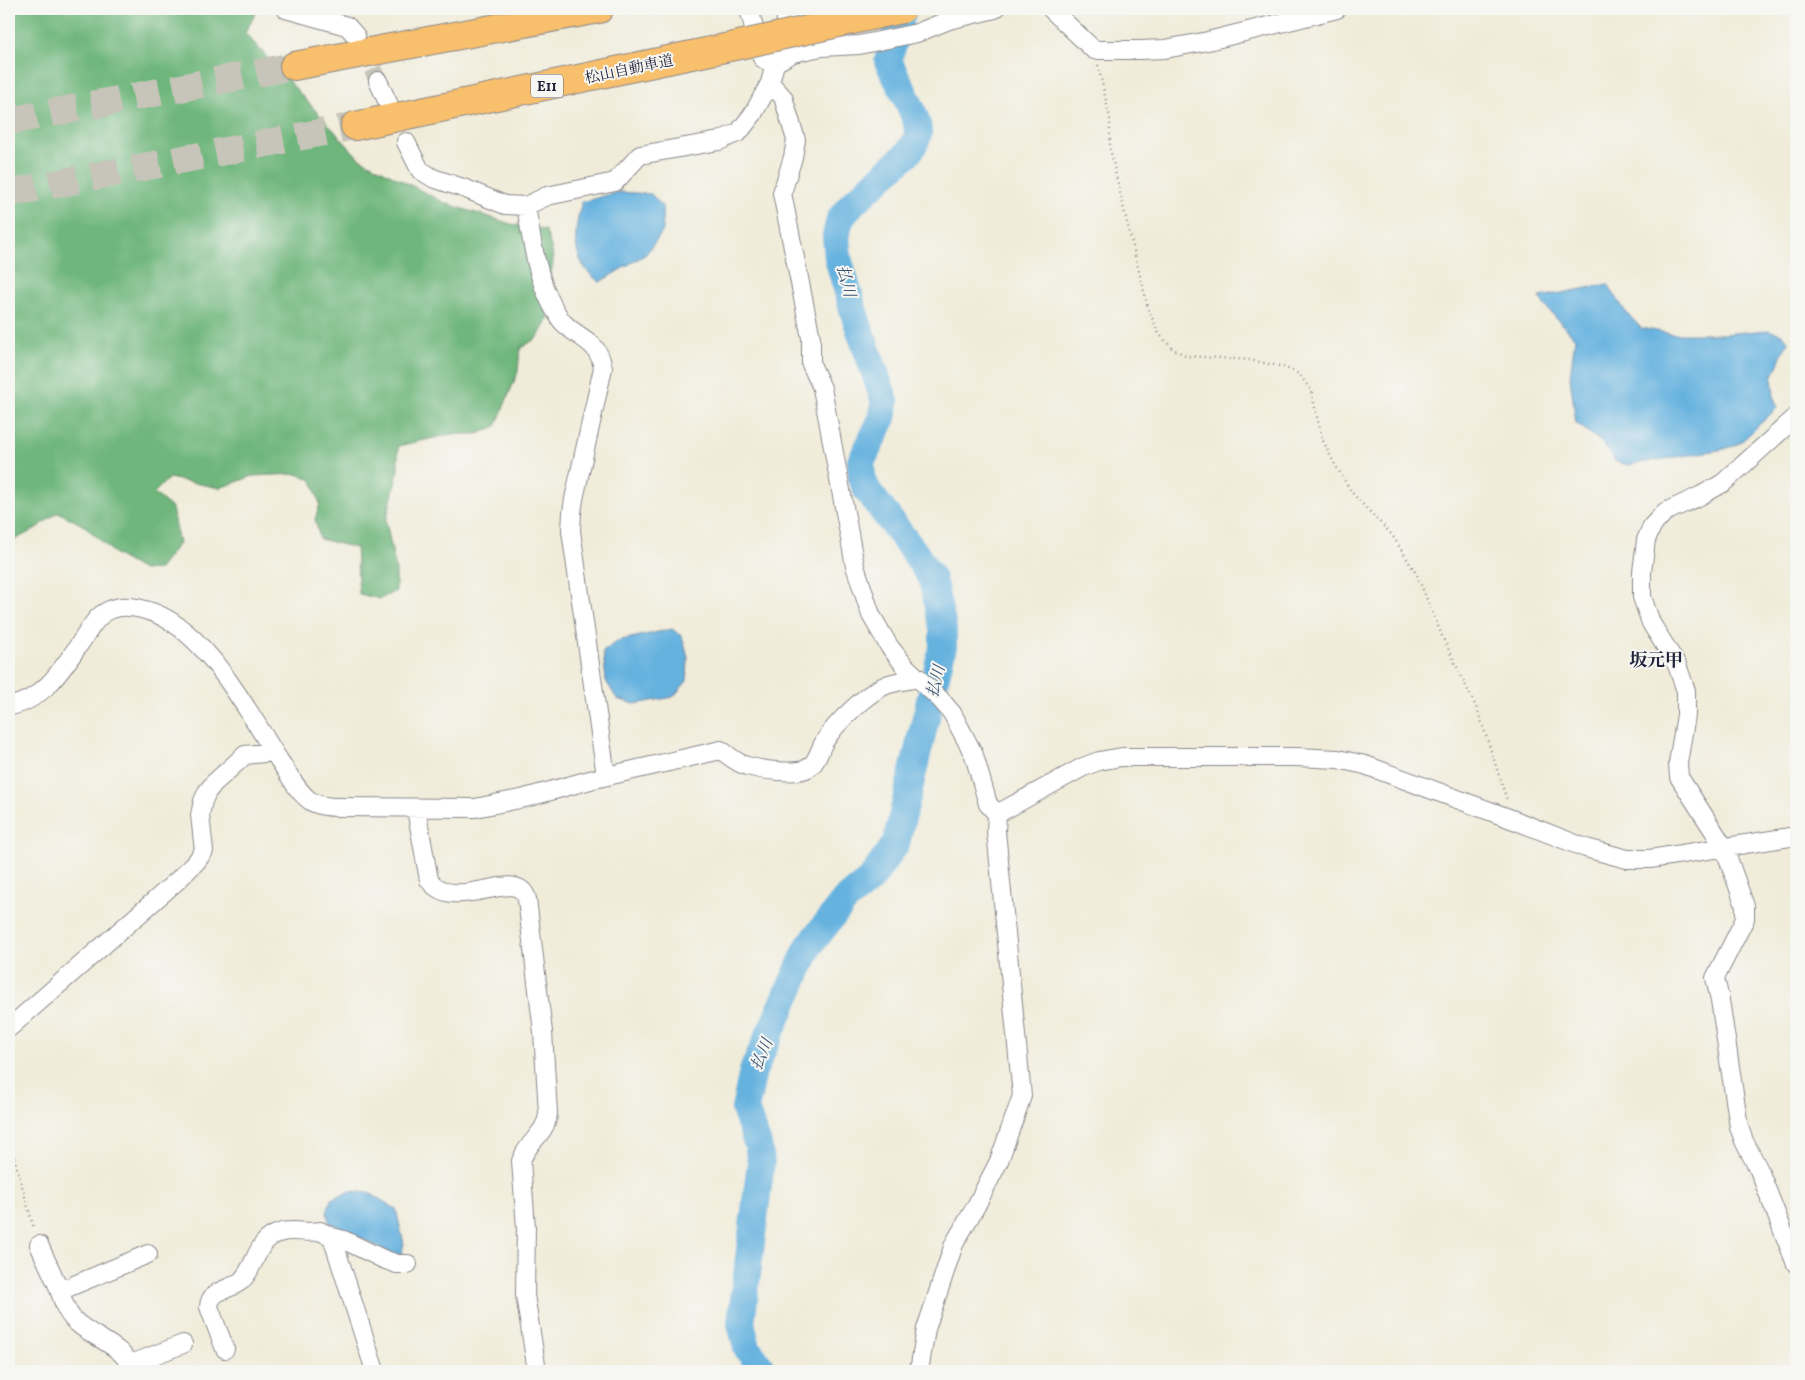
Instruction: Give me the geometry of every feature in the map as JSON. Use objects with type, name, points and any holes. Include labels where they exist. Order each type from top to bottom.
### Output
[{"type":"highway","points":[[294,66],[599,9]]},
{"type":"highway","name":"松山自動車道","points":[[355,126],[902,9]]},
{"type":"street","points":[[286,9],[347,26],[356,36]]},
{"type":"street","points":[[749,9],[762,58],[775,63],[793,53],[821,47],[859,45],[917,33],[949,20],[995,9]]},
{"type":"street","points":[[406,142],[420,170],[433,178],[505,205],[526,206],[546,196],[615,182],[640,155],[719,141],[739,132],[753,114],[770,82],[789,9]]},
{"type":"street","points":[[1051,9],[1094,50],[1140,50],[1208,41],[1337,9]]},
{"type":"street","points":[[378,81],[390,107]]},
{"type":"street","points":[[770,82],[783,97],[796,140],[794,156],[782,192],[811,338],[811,364],[822,388],[855,566],[870,615],[889,646],[905,666],[952,713],[974,755],[988,804],[997,814],[996,830],[1022,1096],[999,1161],[954,1244],[926,1329],[919,1371]]},
{"type":"street","points":[[526,206],[534,256],[548,296],[561,321],[590,343],[602,358],[603,368],[574,499],[571,531],[606,776]]},
{"type":"street","points":[[1796,417],[1723,483],[1665,512],[1652,526],[1646,540],[1642,572],[1642,597],[1651,623],[1677,666],[1686,691],[1686,715],[1678,763],[1679,777],[1724,847],[1745,906],[1745,919],[1715,978],[1734,1090],[1736,1113],[1744,1141],[1759,1170],[1796,1264]]},
{"type":"street","points":[[9,706],[33,697],[48,685],[95,622],[105,612],[132,607],[148,610],[181,627],[219,666],[274,752],[312,802],[325,807],[475,808],[525,798],[606,776],[721,750],[747,766],[800,771],[810,767],[817,759],[823,743],[850,711],[862,701],[887,684],[919,678]]},
{"type":"street","points":[[9,1028],[178,880],[196,862],[204,851],[200,815],[203,801],[206,792],[214,783],[245,755],[274,752]]},
{"type":"street","points":[[997,814],[1083,767],[1099,761],[1122,757],[1296,757],[1338,759],[1365,765],[1586,848],[1627,859],[1650,859],[1796,836]]},
{"type":"street","points":[[416,809],[430,880],[434,887],[450,894],[462,894],[510,885],[522,889],[527,899],[544,1040],[548,1113],[548,1121],[524,1152],[521,1161],[526,1228],[525,1295],[537,1371]]},
{"type":"street","points":[[224,1349],[209,1307],[209,1300],[213,1295],[241,1282],[249,1272],[258,1250],[277,1233],[291,1230],[311,1233],[320,1231],[390,1262],[408,1264]]},
{"type":"street","points":[[332,1237],[375,1371]]},
{"type":"street","points":[[39,1245],[66,1308],[73,1319],[120,1352],[132,1368],[183,1344]]},
{"type":"street","points":[[60,1291],[148,1254]]},
{"type":"path","points":[[1094,50],[1110,118],[1110,150],[1148,308],[1159,334],[1173,349],[1187,356],[1250,360],[1284,367],[1299,374],[1310,390],[1322,439],[1334,463],[1353,494],[1392,535],[1417,576],[1442,636],[1478,712],[1514,820]]},
{"type":"path","points":[[9,1149],[14,1157],[39,1245]]},
{"type":"green space","points":[[9,9],[258,9],[245,33],[359,158],[445,203],[511,224],[545,230],[552,249],[553,264],[541,297],[549,317],[538,337],[520,349],[518,372],[496,426],[478,434],[452,434],[398,446],[398,472],[386,521],[396,570],[396,591],[380,599],[359,594],[356,548],[320,539],[315,519],[320,504],[312,480],[297,474],[253,476],[220,488],[169,478],[154,493],[172,508],[179,543],[159,569],[143,570],[115,554],[86,527],[58,512],[37,528],[9,543]]},
{"type":"water","points":[[618,192],[651,194],[662,206],[663,231],[646,254],[600,282],[590,274],[579,256],[576,236],[579,214],[582,202]]},
{"type":"water","points":[[1608,284],[1625,311],[1641,328],[1672,334],[1723,334],[1768,330],[1782,334],[1788,341],[1772,378],[1777,408],[1740,443],[1725,449],[1628,465],[1615,461],[1605,445],[1576,423],[1570,377],[1575,338],[1544,305],[1540,297]]},
{"type":"water","points":[[672,629],[682,636],[688,658],[687,681],[673,697],[635,704],[617,699],[606,681],[603,652],[617,641]]},
{"type":"water","points":[[351,1191],[370,1193],[396,1209],[404,1244],[401,1255],[392,1254],[329,1222],[327,1212],[331,1199]]},
{"type":"waterway","name":"払川","points":[[763,1371],[747,1348],[741,1323],[761,1162],[758,1145],[745,1109],[753,1071],[809,946],[845,900],[871,879],[896,843],[943,646],[943,628],[932,579],[915,553],[867,490],[862,478],[861,462],[882,419],[885,402],[856,319],[838,258],[836,236],[840,219],[852,204],[909,152],[917,137],[918,131],[914,116],[888,61],[903,9]]},
{"type":"tunnel","points":[[361,45],[378,81]]},
{"type":"tunnel","points":[[9,121],[294,66]]},
{"type":"tunnel","points":[[9,193],[355,126]]},
{"type":"district","name":"坂元甲","points":[[1656,660]]}]
